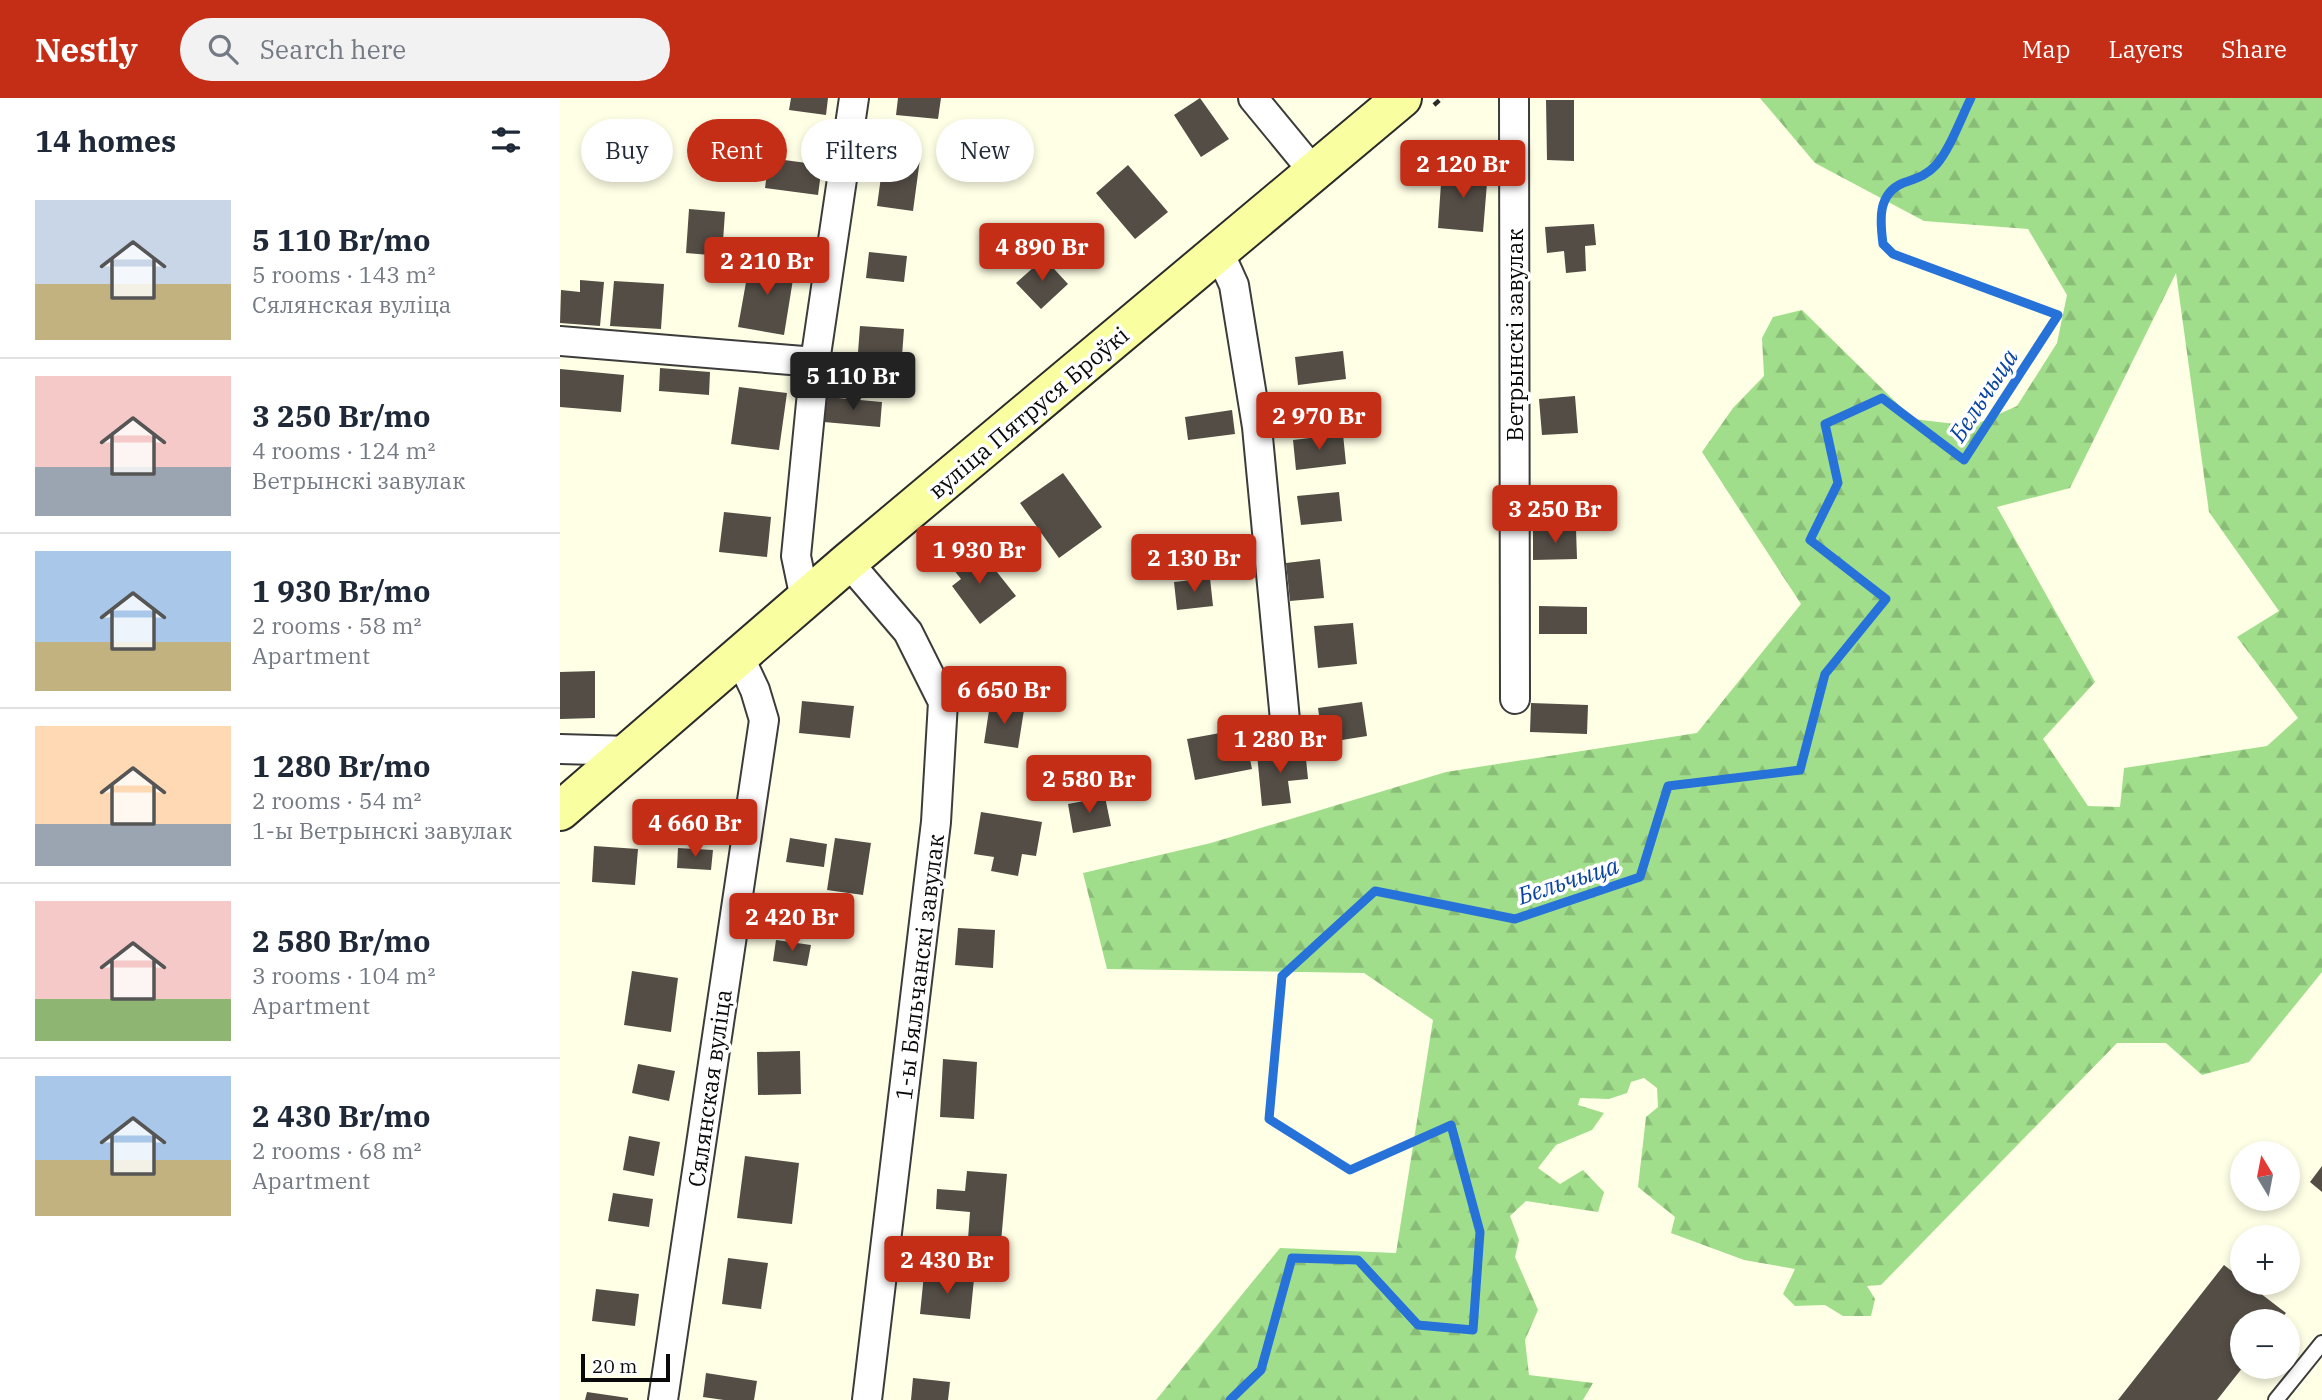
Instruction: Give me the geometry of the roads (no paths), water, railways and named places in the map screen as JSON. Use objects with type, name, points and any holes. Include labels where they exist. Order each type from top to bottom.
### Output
[{"type":"main road","name":"вуліца Пятруся Броўкі","points":[[560,811],[848,562],[1402,98]]},
{"type":"street","points":[[805,599],[796,556],[815,362],[855,98]]},
{"type":"street","points":[[1253,98],[1314,171]]},
{"type":"street","name":"Ветрынскі завулак","points":[[1514,98],[1515,699]]},
{"type":"street","points":[[1219,252],[1234,285],[1258,427],[1285,720]]},
{"type":"street","points":[[560,341],[815,362]]},
{"type":"street","name":"1-ы Бяльчанскі завулак","points":[[848,562],[908,632],[943,702],[936,822],[867,1400]]},
{"type":"street","name":"Сялянская вуліца","points":[[663,1400],[764,720],[755,690],[739,656]]},
{"type":"street","points":[[560,749],[631,751]]},
{"type":"lane","points":[[2276,1400],[2322,1343]]},
{"type":"waterway","name":"Бельчыца","points":[[1230,1400],[1261,1370],[1292,1258],[1358,1260],[1418,1325],[1473,1330],[1480,1232],[1451,1125],[1350,1170],[1269,1119],[1282,976],[1375,891],[1515,919],[1640,877],[1668,786],[1800,770],[1825,674],[1886,599],[1810,540],[1838,483],[1825,424],[1882,398],[1964,460],[2058,315],[1893,254],[1883,244],[1881,217],[1888,194],[1936,165],[1951,142],[1971,98]]}]
